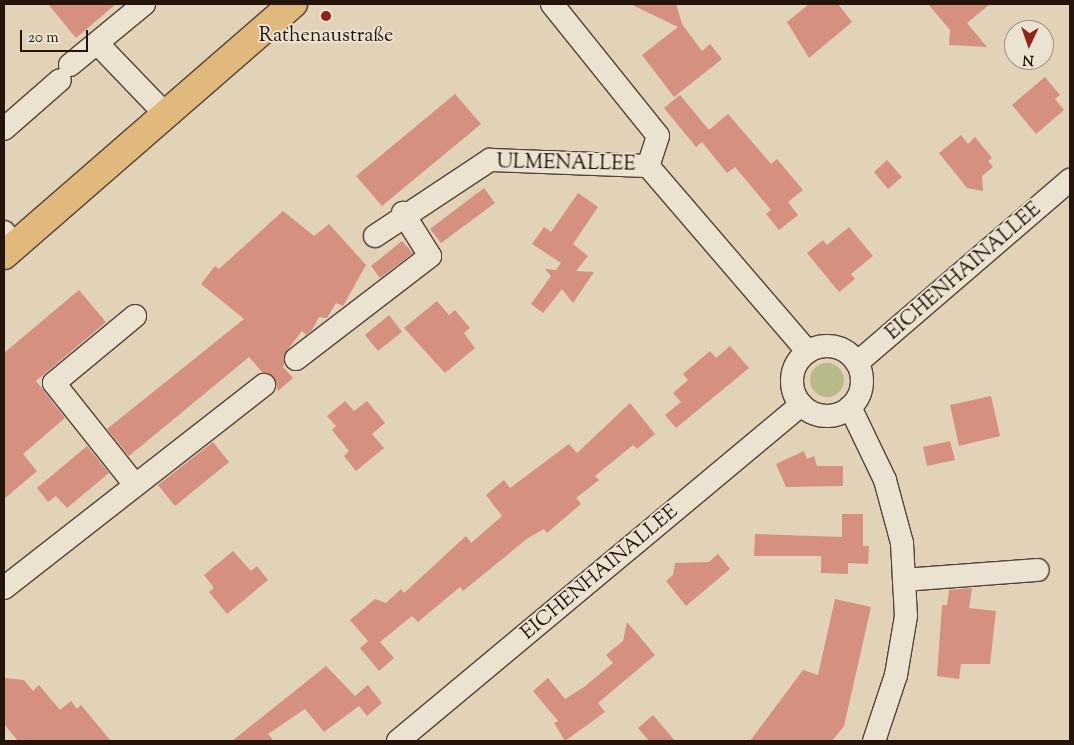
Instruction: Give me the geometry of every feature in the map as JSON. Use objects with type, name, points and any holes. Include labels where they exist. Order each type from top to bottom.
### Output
[{"type":"main road","points":[[6,245],[165,114],[294,4]]},
{"type":"street","points":[[4,129],[97,43],[144,4]]},
{"type":"street","points":[[552,4],[658,136],[648,166]]},
{"type":"street","points":[[97,43],[165,114]]},
{"type":"street","name":"ULMENALLEE","points":[[375,236],[403,214],[490,160],[648,166],[808,352]]},
{"type":"street","name":"EICHENHAINALLEE","points":[[858,363],[1070,180]]},
{"type":"street","points":[[296,359],[430,256],[403,214]]},
{"type":"street","points":[[134,316],[54,383],[135,485]]},
{"type":"street","points":[[835,347],[858,363],[862,387],[850,407],[825,416],[802,404],[792,382],[799,360],[808,352],[835,347]]},
{"type":"street","points":[[4,588],[264,385]]},
{"type":"street","name":"EICHENHAINALLEE","points":[[398,741],[802,404]]},
{"type":"street","points":[[850,407],[885,480],[902,543],[906,616],[896,675],[874,741]]},
{"type":"street","points":[[904,580],[1038,570]]},
{"type":"green space","points":[[827,363],[834,364],[839,368],[843,373],[843,387],[839,392],[834,396],[827,397],[820,396],[815,392],[811,387],[810,380],[811,373],[815,368],[820,364]]},
{"type":"building","points":[[48,4],[116,4],[76,38]]},
{"type":"building","points":[[630,4],[676,4],[682,24],[702,51],[710,44],[722,59],[674,97],[642,55],[678,27]]},
{"type":"building","points":[[809,4],[838,4],[852,22],[809,58],[787,22]]},
{"type":"building","points":[[928,4],[990,4],[967,23],[987,47],[949,45],[950,30]]},
{"type":"building","points":[[1045,77],[1060,95],[1055,99],[1064,110],[1036,134],[1012,105]]},
{"type":"building","points":[[455,94],[481,124],[382,206],[356,176]]},
{"type":"building","points":[[680,95],[709,130],[728,114],[771,164],[777,159],[803,190],[788,202],[798,215],[779,230],[766,214],[771,210],[735,167],[727,173],[702,142],[696,147],[664,108]]},
{"type":"building","points":[[961,135],[968,144],[975,137],[992,158],[988,161],[993,167],[982,176],[983,191],[967,188],[939,153]]},
{"type":"building","points":[[887,160],[902,177],[888,189],[874,172]]},
{"type":"building","points":[[484,188],[495,203],[441,243],[430,229]]},
{"type":"building","points":[[578,193],[598,207],[573,244],[588,256],[576,271],[594,272],[573,303],[562,289],[543,313],[531,304],[551,276],[545,269],[556,270],[561,263],[532,244],[544,227],[551,232]]},
{"type":"building","points":[[283,211],[314,236],[329,224],[366,265],[343,306],[336,303],[327,318],[319,317],[312,330],[306,335],[302,331],[288,349],[283,367],[293,378],[278,391],[274,377],[262,372],[249,357],[129,456],[107,429],[244,319],[201,284],[215,266],[219,269]]},
{"type":"building","points":[[849,227],[873,256],[851,274],[855,279],[839,292],[807,253],[823,240],[827,245]]},
{"type":"building","points":[[402,241],[413,253],[380,278],[371,266]]},
{"type":"building","points":[[79,290],[106,322],[36,381],[65,418],[23,454],[37,471],[4,499],[4,353]]},
{"type":"building","points":[[437,301],[449,315],[455,310],[470,328],[464,333],[475,348],[445,373],[404,328]]},
{"type":"building","points":[[389,315],[402,332],[378,351],[365,335]]},
{"type":"building","points":[[730,346],[749,368],[676,428],[665,415],[681,402],[673,393],[688,380],[683,374],[710,351],[716,358]]},
{"type":"building","points":[[991,396],[1000,436],[959,446],[950,405]]},
{"type":"building","points":[[345,401],[354,411],[367,401],[385,423],[372,434],[384,448],[356,471],[344,456],[349,451],[332,430],[336,426],[327,416]]},
{"type":"building","points":[[630,403],[655,434],[637,449],[633,445],[595,476],[599,480],[576,498],[581,504],[547,533],[544,529],[528,538],[463,591],[460,587],[418,622],[412,616],[380,642],[394,658],[379,671],[360,648],[368,641],[350,620],[375,599],[386,603],[401,589],[404,593],[466,536],[471,543],[502,516],[486,495],[504,480],[510,488],[569,444],[577,453]]},
{"type":"building","points":[[950,441],[955,460],[927,466],[923,447]]},
{"type":"building","points":[[213,442],[229,462],[175,506],[158,485]]},
{"type":"building","points":[[87,446],[109,473],[67,508],[56,496],[48,502],[37,488]]},
{"type":"building","points":[[804,451],[807,459],[814,456],[817,466],[843,466],[843,486],[786,487],[776,464]]},
{"type":"building","points":[[842,514],[863,514],[863,546],[869,546],[868,564],[848,563],[848,574],[821,573],[821,556],[754,556],[755,534],[842,537]]},
{"type":"building","points":[[233,551],[251,571],[257,566],[268,580],[227,614],[209,592],[214,588],[204,575]]},
{"type":"building","points":[[718,554],[730,569],[686,606],[666,581],[673,575],[675,563],[709,562]]},
{"type":"building","points":[[972,588],[969,608],[996,611],[990,664],[961,664],[959,679],[937,676],[942,605],[947,605],[949,590]]},
{"type":"building","points":[[835,599],[871,607],[844,726],[832,741],[750,741],[803,670],[818,675]]},
{"type":"building","points":[[627,622],[655,655],[598,703],[605,712],[565,741],[554,723],[558,721],[533,691],[548,678],[565,699],[584,687],[613,663],[606,655],[623,641]]},
{"type":"building","points":[[326,666],[355,696],[368,685],[382,703],[367,716],[359,706],[324,732],[305,709],[268,734],[274,741],[232,741]]},
{"type":"building","points":[[4,678],[24,680],[33,691],[39,685],[60,710],[71,701],[77,709],[81,705],[111,741],[18,741],[4,724]]},
{"type":"building","points":[[653,715],[675,741],[649,741],[638,728]]},
{"type":"place","name":"Rathenaustraße","points":[[326,16]]}]
